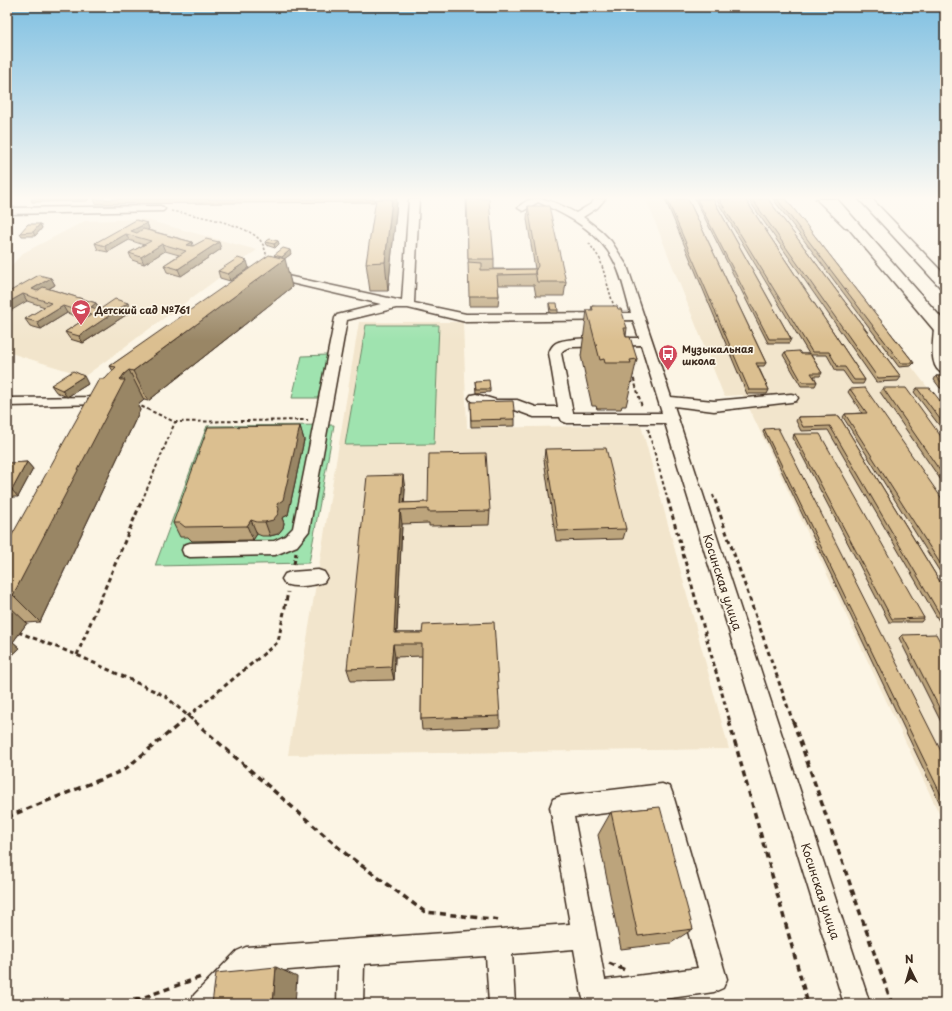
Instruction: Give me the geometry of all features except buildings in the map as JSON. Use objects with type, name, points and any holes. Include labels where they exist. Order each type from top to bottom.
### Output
[{"type":"highway","points":[[871,246],[943,329]]},
{"type":"highway","points":[[909,246],[945,284]]},
{"type":"street","points":[[402,304],[409,246]]},
{"type":"street","name":"Косинская улица","points":[[609,246],[617,256],[639,316],[857,1004]]},
{"type":"street","points":[[266,277],[466,318],[639,316]]},
{"type":"street","points":[[190,550],[275,548],[292,541],[301,532],[341,318],[402,304]]},
{"type":"street","points":[[943,329],[940,364],[945,370]]},
{"type":"street","points":[[647,341],[574,343],[562,345],[557,348],[555,353],[567,418],[645,418],[668,409],[791,398]]},
{"type":"street","points":[[7,402],[96,408],[112,392]]},
{"type":"street","points":[[476,398],[495,405],[517,405],[534,412],[566,412]]},
{"type":"street","points":[[291,579],[318,577]]},
{"type":"street","points":[[662,795],[714,979],[595,995],[586,944],[561,807],[662,795]]},
{"type":"street","points":[[203,1004],[246,960],[502,931],[586,944]]},
{"type":"street","points":[[502,931],[502,1004]]},
{"type":"street","points":[[350,1004],[351,953]]},
{"type":"path","points":[[263,246],[266,252],[266,277]]},
{"type":"path","points":[[591,246],[600,259],[616,316]]},
{"type":"path","points":[[632,372],[808,1004]]},
{"type":"path","points":[[132,403],[139,404],[175,422],[322,420]]},
{"type":"path","points":[[77,655],[175,422]]},
{"type":"path","points":[[712,492],[892,1004]]},
{"type":"path","points":[[7,531],[19,535]]},
{"type":"path","points":[[13,631],[77,655],[165,696],[346,854],[425,912],[502,931]]},
{"type":"path","points":[[7,817],[124,770],[278,642]]},
{"type":"path","points":[[586,944],[628,971]]},
{"type":"path","points":[[125,1004],[204,976]]},
{"type":"shaded area","name":"Детский сад №761","points":[[36,246],[243,246],[257,250],[85,376],[7,352],[7,270],[23,253]]},
{"type":"shaded area","points":[[665,246],[818,246],[945,410],[945,826],[743,395],[724,396]]},
{"type":"shaded area","points":[[359,322],[463,322],[467,428],[641,425],[729,749],[288,755]]},
{"type":"green space","points":[[366,325],[439,325],[434,444],[345,445]]},
{"type":"green space","points":[[327,355],[318,398],[292,398],[302,356]]},
{"type":"green space","points":[[334,425],[309,563],[155,566],[207,426]]},
{"type":"place","name":"Детский сад №761","points":[[81,326]]},
{"type":"place","name":"Музыкальная школа","points":[[668,371]]}]
